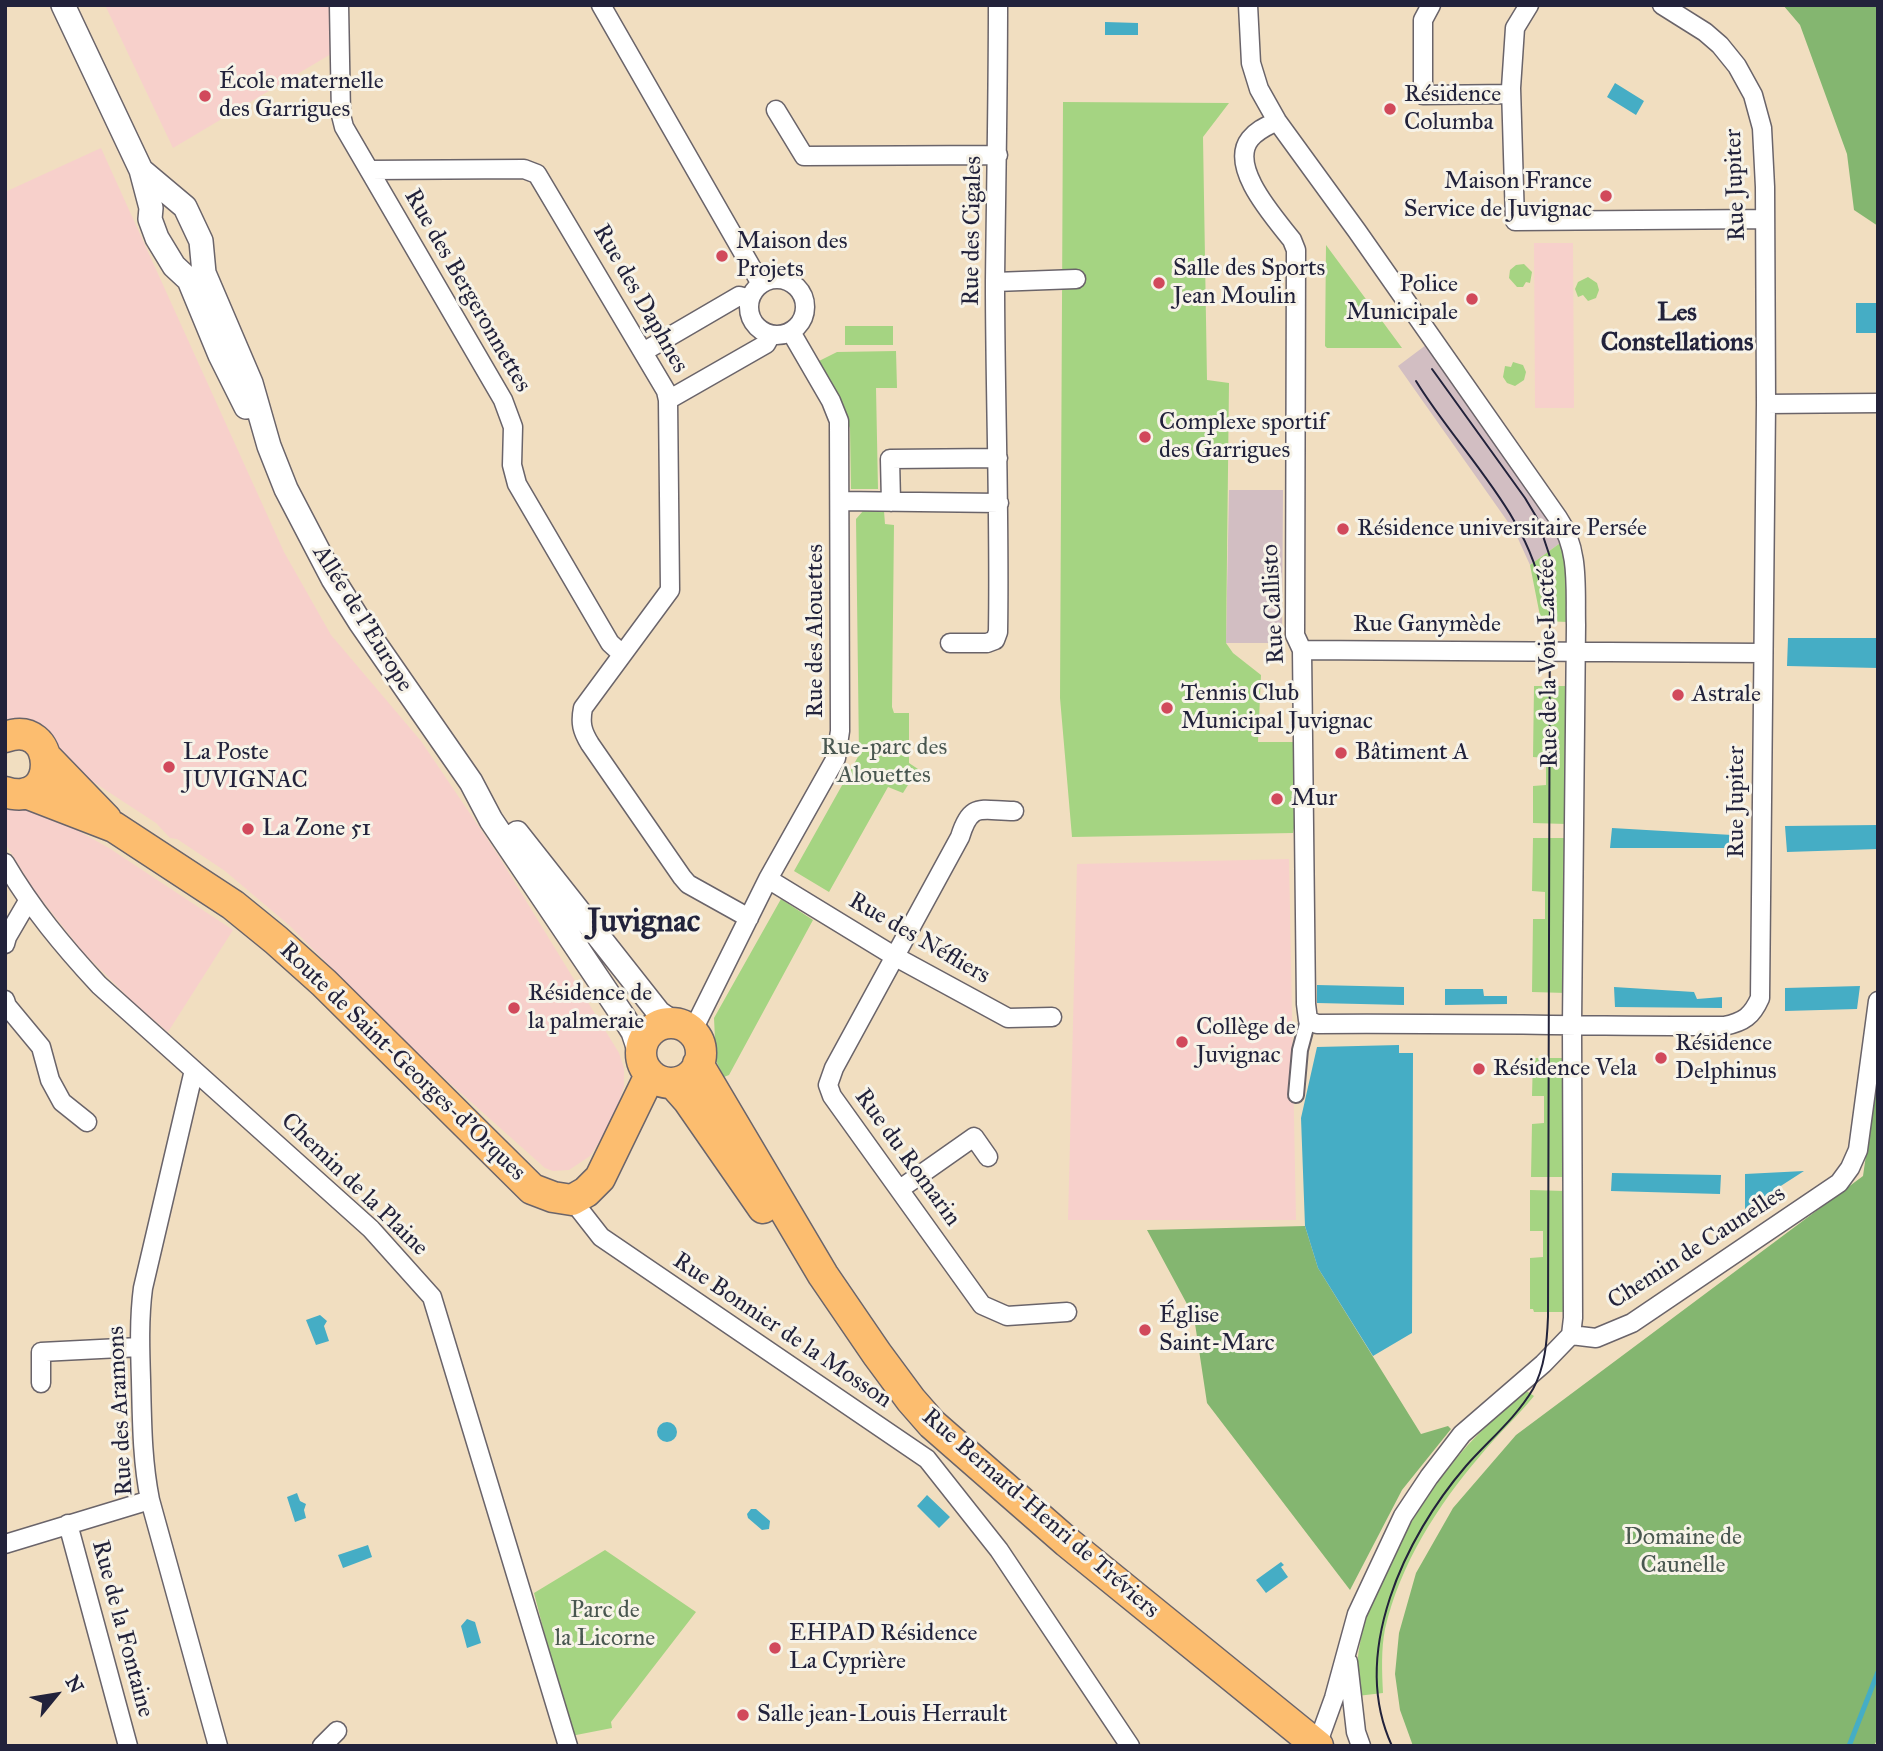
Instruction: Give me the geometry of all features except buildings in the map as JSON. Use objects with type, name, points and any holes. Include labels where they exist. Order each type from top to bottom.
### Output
[{"type":"main road","name":"Route de Saint-Georges-d'Orques","points":[[5,737],[21,734],[31,738],[42,747],[46,757],[78,792],[114,827],[214,890],[276,940],[324,983],[532,1189],[553,1197],[572,1200]]},
{"type":"main road","points":[[16,792],[35,788],[42,780],[47,767],[46,757]]},
{"type":"main road","name":"Route de Saint-Georges-d'Orques","points":[[16,792],[114,827]]},
{"type":"main road","points":[[572,1200],[586,1192],[600,1178],[654,1070],[642,1042],[648,1034],[665,1024],[684,1028],[700,1048],[698,1064],[688,1077],[654,1070]]},
{"type":"main road","name":"Rue Bernard-Henri de Tréviers","points":[[698,1064],[823,1275],[884,1363],[932,1424],[1067,1542],[1318,1745]]},
{"type":"main road","name":"Rue Bernard-Henri de Tréviers","points":[[654,1070],[688,1100],[863,1354],[928,1437],[1040,1534],[1318,1745]]},
{"type":"street","name":"Allée de l'Europe","points":[[63,5],[141,170],[156,239],[174,267],[182,271],[189,280],[238,393],[269,446]]},
{"type":"street","name":"Rue des Bergeronnettes","points":[[339,5],[341,115],[344,127],[503,400],[513,427],[512,465],[517,484],[610,643],[622,653]]},
{"type":"street","points":[[601,5],[755,291],[749,309],[756,326],[771,335],[791,332],[803,319],[806,310],[801,291],[787,280],[778,279],[755,291],[740,296],[643,352]]},
{"type":"street","name":"Rue des Cigales","points":[[950,643],[987,643],[995,640],[998,632],[999,503],[995,282],[999,155],[998,5]]},
{"type":"street","name":"Rue de la Voie Lactée","points":[[1248,5],[1251,63],[1259,89],[1277,121],[1564,527],[1571,543],[1575,562],[1576,652],[1571,1335]]},
{"type":"street","points":[[1432,5],[1423,20],[1423,94],[1511,94]]},
{"type":"street","points":[[1529,5],[1515,28],[1511,94],[1515,221],[1764,219]]},
{"type":"street","name":"Rue Jupiter","points":[[1572,1025],[1724,1026],[1741,1023],[1753,1013],[1760,998],[1766,404],[1762,128],[1753,95],[1737,66],[1720,45],[1705,32],[1662,5]]},
{"type":"street","points":[[776,110],[804,156],[999,155]]},
{"type":"street","name":"Rue Callisto","points":[[1277,121],[1258,131],[1248,141],[1245,170],[1296,250],[1295,635],[1302,650],[1303,854],[1308,1020]]},
{"type":"street","name":"Rue des Daphnes","points":[[369,170],[524,169],[537,174],[666,391],[670,590],[622,653]]},
{"type":"street","name":"Allée de l'Europe","points":[[141,170],[185,207],[196,229],[204,251],[204,273],[251,383],[269,446],[286,489],[340,590],[471,782],[491,820],[623,1016],[654,1070]]},
{"type":"street","points":[[151,208],[165,197],[173,198]]},
{"type":"street","points":[[182,271],[197,266],[202,260]]},
{"type":"street","points":[[995,282],[1076,279]]},
{"type":"street","name":"Rue des Alouettes","points":[[684,1028],[749,918],[836,758],[840,731],[839,421],[831,401],[791,332]]},
{"type":"street","points":[[668,400],[766,344],[771,335]]},
{"type":"street","points":[[1766,404],[1878,403]]},
{"type":"street","points":[[891,502],[890,459],[998,458]]},
{"type":"street","points":[[840,501],[999,503]]},
{"type":"street","name":"Rue Ganymède","points":[[1302,650],[1762,653]]},
{"type":"street","points":[[622,653],[583,708],[580,720],[582,732],[688,884],[749,918]]},
{"type":"street","name":"Allée de l'Europe","points":[[471,782],[502,812],[659,1013],[684,1028]]},
{"type":"street","points":[[894,956],[960,836],[969,814],[976,810],[1014,811]]},
{"type":"street","name":"Chemin de la Plaine","points":[[5,863],[28,901],[65,949],[99,985],[371,1229],[432,1297],[568,1746]]},
{"type":"street","name":"Rue des Néfliers","points":[[768,879],[894,956],[1008,1018],[1052,1017]]},
{"type":"street","points":[[5,944],[28,901]]},
{"type":"street","name":"Rue du Romarin","points":[[894,956],[834,1068],[828,1085],[832,1096],[982,1305],[1007,1316],[1067,1312]]},
{"type":"street","points":[[5,1000],[7,1006],[41,1046],[50,1080],[62,1102],[87,1122]]},
{"type":"street","name":"Chemin de Caunelles","points":[[1571,1335],[1596,1338],[1632,1323],[1839,1183],[1858,1150],[1878,1001]]},
{"type":"street","points":[[1296,1095],[1300,1050],[1308,1020],[1317,1024],[1572,1025]]},
{"type":"street","name":"Rue des Aramons","points":[[194,1070],[143,1287],[140,1347],[142,1431],[150,1500],[218,1746]]},
{"type":"street","points":[[900,1189],[974,1137],[988,1157]]},
{"type":"street","name":"Rue Bonnier de la Mosson","points":[[572,1200],[601,1237],[927,1459],[999,1550],[1129,1746]]},
{"type":"street","points":[[1347,1648],[1359,1739],[1318,1745],[1357,1614],[1403,1516],[1462,1434],[1528,1374],[1543,1364],[1571,1335]]},
{"type":"street","points":[[41,1383],[41,1352],[140,1347]]},
{"type":"street","name":"Rue de la Fontaine","points":[[5,1544],[150,1500]]},
{"type":"street","name":"Rue de la Fontaine","points":[[68,1524],[128,1746]]},
{"type":"street","points":[[322,1746],[337,1731]]},
{"type":"shaded area","name":"École maternelle des Garrigues","points":[[105,5],[330,5],[331,54],[173,148]]},
{"type":"shaded area","points":[[101,148],[284,552],[331,635],[421,741],[498,855],[619,1053],[624,1068],[624,1086],[613,1121],[590,1156],[569,1170],[553,1171],[545,1168],[416,1053],[290,926],[225,871],[177,839],[170,838],[156,823],[72,768],[41,727],[15,718],[5,720],[5,192]]},
{"type":"shaded area","points":[[1534,243],[1573,243],[1574,408],[1535,408]]},
{"type":"shaded area","points":[[1426,345],[1552,520],[1563,541],[1530,565],[1515,532],[1398,366]]},
{"type":"shaded area","points":[[1229,490],[1283,490],[1282,643],[1226,643]]},
{"type":"shaded area","points":[[5,806],[50,815],[109,848],[233,930],[168,1032],[135,1004],[82,951],[34,890],[5,843]]},
{"type":"shaded area","name":"Collège de Juvignac","points":[[1289,859],[1296,1220],[1068,1220],[1077,864]]},
{"type":"green space","points":[[1783,5],[1878,5],[1878,226],[1854,210],[1847,154],[1800,25]]},
{"type":"green space","name":"Complexe sportif des Garrigues","points":[[1063,102],[1229,103],[1203,137],[1207,380],[1229,383],[1226,643],[1233,653],[1261,675],[1258,742],[1294,742],[1296,818],[1293,833],[1072,837],[1060,698]]},
{"type":"green space","points":[[1326,245],[1402,348],[1325,346]]},
{"type":"green space","points":[[1524,264],[1532,272],[1530,283],[1526,282],[1523,287],[1517,287],[1509,278],[1510,270],[1516,265]]},
{"type":"green space","points":[[1588,277],[1597,283],[1599,290],[1596,298],[1588,301],[1583,295],[1578,297],[1575,289],[1578,282]]},
{"type":"green space","points":[[845,326],[893,326],[893,345],[845,345]]},
{"type":"green space","points":[[896,351],[897,388],[876,388],[878,489],[851,489],[850,428],[817,362],[837,352]]},
{"type":"green space","points":[[1513,362],[1523,365],[1526,372],[1524,380],[1515,386],[1507,383],[1503,377],[1505,366],[1511,367]]},
{"type":"green space","name":"Rue-parc des Alouettes","points":[[863,511],[884,511],[885,524],[894,525],[892,707],[894,713],[909,713],[909,763],[918,769],[903,793],[888,787],[829,892],[794,871],[859,755],[856,519]]},
{"type":"green space","points":[[1563,541],[1568,559],[1568,622],[1541,621],[1530,565]]},
{"type":"green space","points":[[1534,686],[1567,686],[1566,824],[1533,823],[1533,786],[1546,785],[1546,758],[1533,757]]},
{"type":"green space","points":[[1533,838],[1567,838],[1566,993],[1532,992],[1533,919],[1545,919],[1545,892],[1532,891]]},
{"type":"green space","points":[[781,899],[813,920],[729,1075],[724,1077],[716,1061],[714,1018]]},
{"type":"green space","points":[[1533,1058],[1565,1058],[1564,1177],[1531,1177],[1532,1124],[1544,1123],[1544,1096],[1532,1096]]},
{"type":"green space","name":"Domaine de Caunelle","points":[[1878,1071],[1878,1738],[1874,1746],[1413,1746],[1400,1710],[1395,1674],[1399,1633],[1416,1573],[1453,1508],[1516,1435],[1863,1176]]},
{"type":"green space","points":[[1530,1190],[1565,1191],[1565,1312],[1534,1312],[1530,1309],[1530,1258],[1543,1257],[1543,1231],[1530,1231]]},
{"type":"green space","points":[[1305,1226],[1318,1268],[1421,1434],[1448,1426],[1451,1429],[1402,1490],[1350,1590],[1207,1403],[1194,1317],[1147,1230]]},
{"type":"green space","points":[[1525,1390],[1534,1396],[1464,1475],[1435,1515],[1400,1581],[1385,1629],[1382,1653],[1383,1693],[1357,1696],[1361,1638],[1377,1588],[1403,1536],[1451,1465]]},
{"type":"green space","name":"Parc de la Licorne","points":[[605,1550],[696,1612],[611,1722],[612,1728],[571,1736],[534,1593]]},
{"type":"water","points":[[1105,22],[1138,23],[1138,35],[1105,35]]},
{"type":"water","points":[[1615,83],[1644,101],[1636,115],[1607,97]]},
{"type":"water","points":[[1856,303],[1878,303],[1878,333],[1856,333]]},
{"type":"water","points":[[1788,638],[1878,638],[1878,668],[1787,666]]},
{"type":"water","points":[[1878,825],[1878,849],[1787,852],[1785,826]]},
{"type":"water","points":[[1612,828],[1732,835],[1734,848],[1610,848]]},
{"type":"water","points":[[1317,985],[1404,987],[1404,1005],[1317,1003]]},
{"type":"water","points":[[1860,986],[1857,1009],[1785,1011],[1785,988]]},
{"type":"water","points":[[1614,987],[1694,992],[1697,999],[1722,997],[1722,1008],[1615,1007]]},
{"type":"water","points":[[1445,989],[1483,989],[1484,996],[1507,996],[1507,1004],[1445,1005]]},
{"type":"water","points":[[1399,1045],[1399,1053],[1413,1053],[1412,1333],[1373,1356],[1318,1268],[1305,1226],[1301,1118],[1317,1047]]},
{"type":"water","points":[[1804,1171],[1745,1209],[1745,1174]]},
{"type":"water","points":[[1612,1173],[1721,1175],[1720,1194],[1611,1191]]},
{"type":"water","points":[[320,1315],[327,1321],[324,1326],[329,1341],[316,1345],[306,1320]]},
{"type":"water","points":[[667,1422],[674,1425],[677,1432],[674,1439],[667,1442],[660,1439],[657,1432],[660,1425]]},
{"type":"water","points":[[297,1493],[300,1501],[306,1504],[306,1518],[295,1522],[287,1497]]},
{"type":"water","points":[[927,1495],[950,1517],[939,1528],[917,1506]]},
{"type":"water","points":[[751,1509],[756,1509],[770,1521],[769,1529],[762,1530],[748,1518],[747,1514]]},
{"type":"water","points":[[368,1545],[372,1557],[343,1568],[338,1555]]},
{"type":"water","points":[[1281,1562],[1284,1565],[1281,1567],[1288,1577],[1266,1593],[1256,1580]]},
{"type":"water","points":[[467,1619],[475,1622],[481,1643],[467,1648],[461,1626]]},
{"type":"waterway","points":[[1849,1746],[1878,1672]]},
{"type":"tram line","points":[[1392,1746],[1380,1710],[1377,1673],[1380,1635],[1390,1598],[1404,1561],[1444,1495],[1533,1389],[1543,1363],[1548,1317],[1550,557],[1537,518],[1525,498],[1432,369]]},
{"type":"tram line","points":[[1416,381],[1510,514],[1537,571],[1544,603]]},
{"type":"place","name":"École maternelle des Garrigues","points":[[205,96]]},
{"type":"place","name":"Résidence Columba","points":[[1390,109]]},
{"type":"place","name":"Maison France Service de Juvignac","points":[[1606,196]]},
{"type":"place","name":"Maison des Projets","points":[[722,256]]},
{"type":"place","name":"Salle des Sports Jean Moulin","points":[[1159,283]]},
{"type":"place","name":"Police Municipale","points":[[1472,299]]},
{"type":"place","name":"Complexe sportif des Garrigues","points":[[1145,437]]},
{"type":"place","name":"Résidence universitaire Persée","points":[[1343,529]]},
{"type":"place","name":"Astrale","points":[[1678,695]]},
{"type":"place","name":"Tennis Club Municipal Juvignac","points":[[1167,708]]},
{"type":"place","name":"Bâtiment A","points":[[1341,753]]},
{"type":"place","name":"La Poste JUVIGNAC","points":[[169,767]]},
{"type":"place","name":"Mur","points":[[1277,799]]},
{"type":"place","name":"La Zone 51","points":[[248,829]]},
{"type":"place","name":"Résidence de la palmeraie","points":[[514,1008]]},
{"type":"place","name":"Collège de Juvignac","points":[[1182,1042]]},
{"type":"place","name":"Résidence Delphinus","points":[[1661,1058]]},
{"type":"place","name":"Résidence Vela","points":[[1479,1069]]},
{"type":"place","name":"Église Saint-Marc","points":[[1145,1330]]},
{"type":"place","name":"EHPAD Résidence La Cyprière","points":[[775,1648]]},
{"type":"place","name":"Salle jean-Louis Herrault","points":[[743,1715]]},
{"type":"district","name":"Les Constellations","points":[[1677,329]]},
{"type":"district","name":"Juvignac","points":[[644,923]]}]
